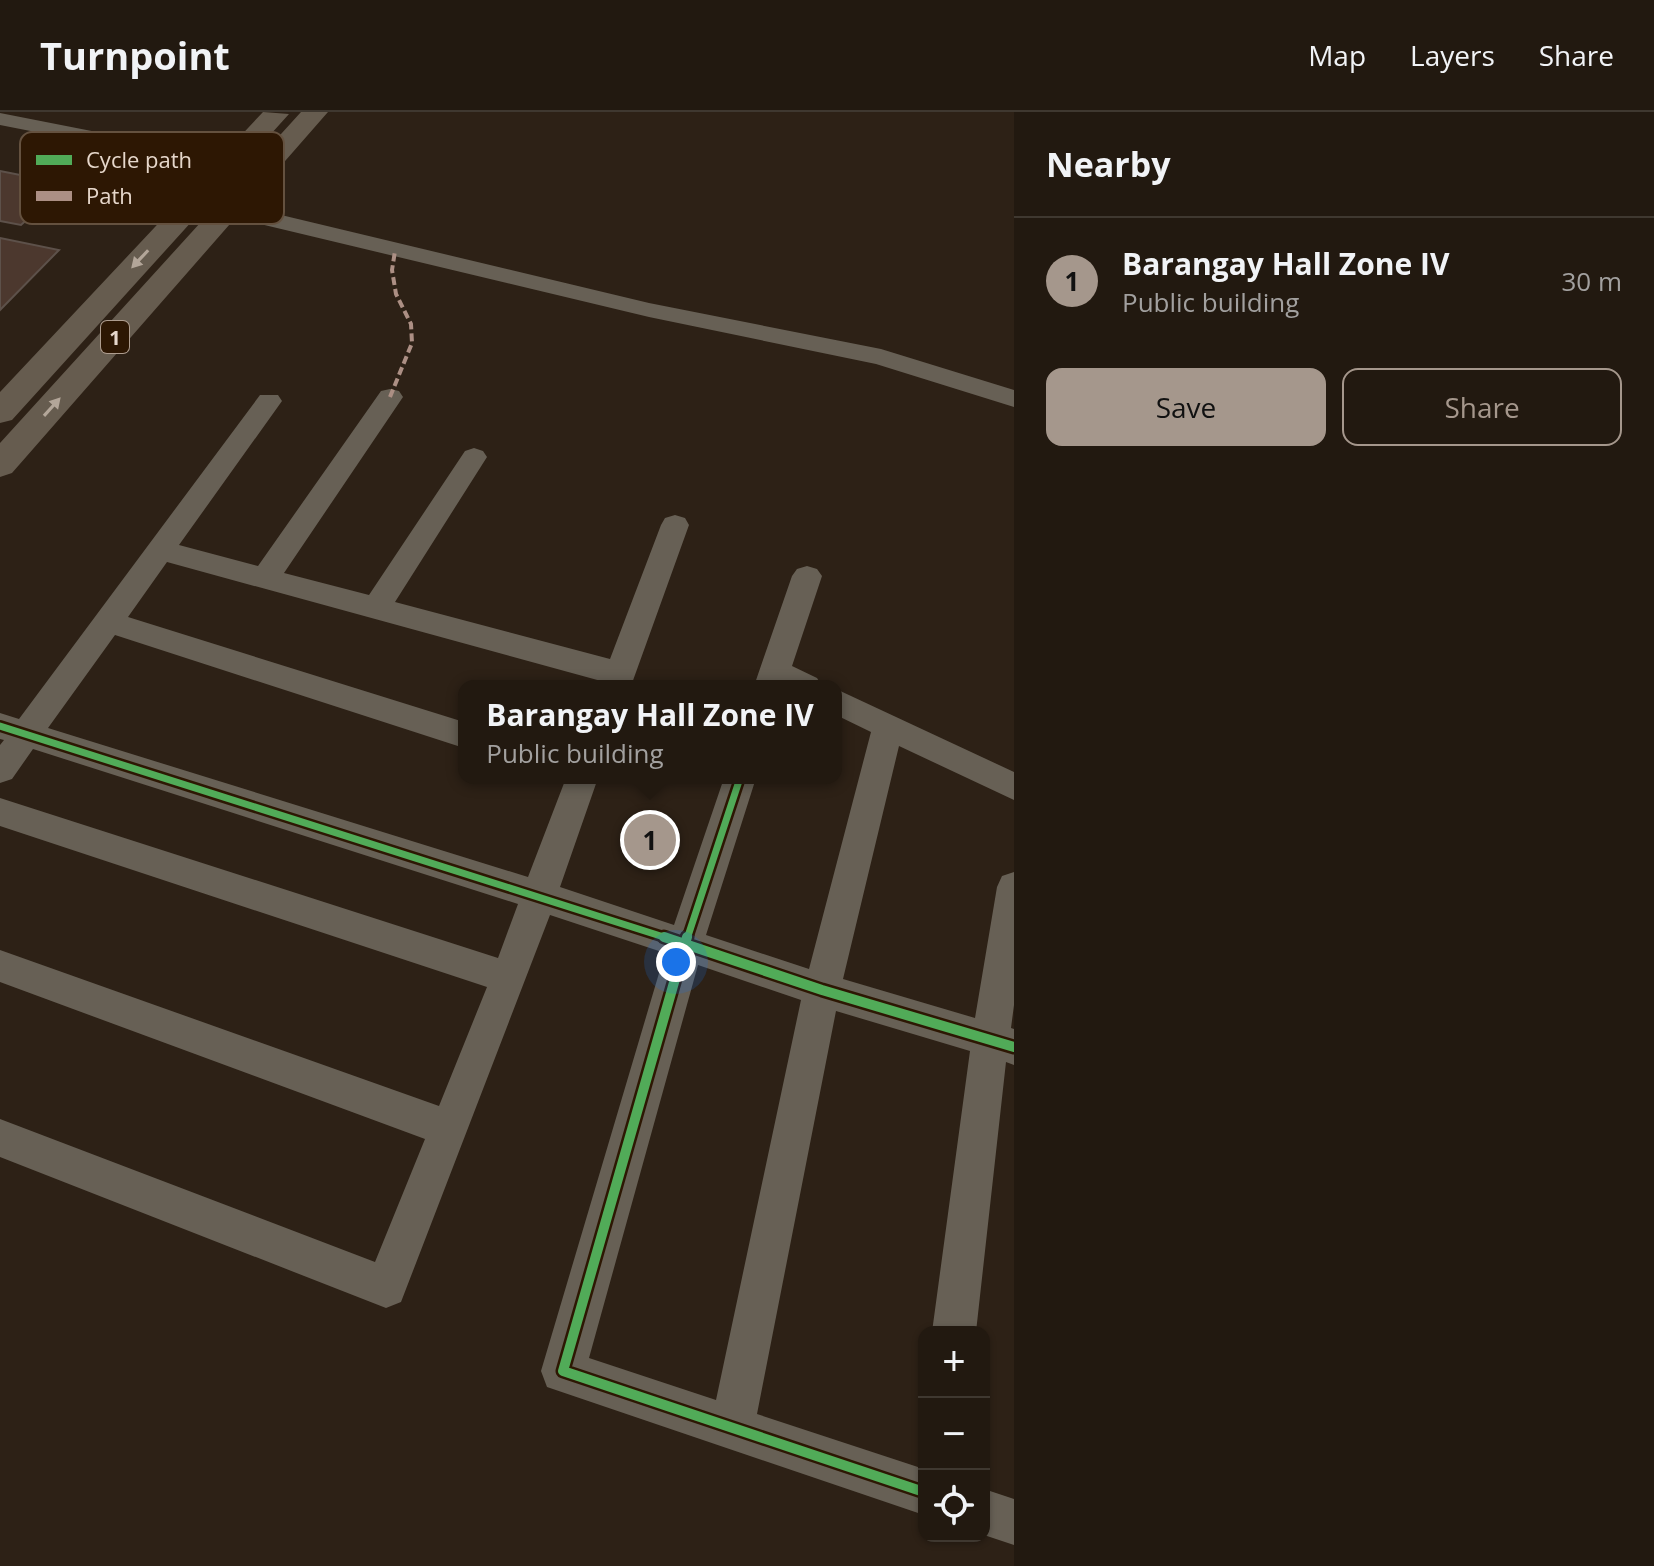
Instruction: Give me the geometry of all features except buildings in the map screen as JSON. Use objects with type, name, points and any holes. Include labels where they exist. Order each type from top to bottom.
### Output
[{"type":"highway","name":"1","points":[[259,132],[278,112]]},
{"type":"highway","name":"1","points":[[284,148],[315,112]]},
{"type":"highway","name":"1","points":[[0,412],[172,224]]},
{"type":"highway","name":"1","points":[[0,465],[217,224]]},
{"type":"street","points":[[0,119],[66,132]]},
{"type":"street","points":[[284,223],[649,310],[881,357],[1014,399]]},
{"type":"street","points":[[266,576],[390,397]]},
{"type":"street","points":[[0,770],[13,730],[108,622],[269,401]]},
{"type":"street","points":[[376,608],[474,457]]},
{"type":"street","points":[[161,550],[266,576],[617,680],[675,525]]},
{"type":"street","points":[[773,678],[807,576]]},
{"type":"street","points":[[108,622],[458,733]]},
{"type":"street","points":[[842,704],[1014,787]]},
{"type":"street","points":[[732,1428],[822,990],[888,727]]},
{"type":"street","points":[[13,730],[540,896],[822,990],[1002,1043]]},
{"type":"street","points":[[0,1138],[386,1287],[509,978],[580,784]]},
{"type":"street","points":[[738,784],[685,945],[563,1371],[918,1490]]},
{"type":"street","points":[[0,812],[509,978]]},
{"type":"street","points":[[955,1326],[1002,1043],[1014,887]]},
{"type":"street","points":[[0,966],[448,1128]]},
{"type":"street","points":[[990,1514],[1014,1522]]},
{"type":"marked path","points":[[390,397],[412,343],[411,324],[396,294],[392,270],[395,251]]},
{"type":"cycle path","points":[[0,726],[540,896],[822,990],[1014,1047]]},
{"type":"cycle path","points":[[738,784],[685,945],[563,1371],[918,1490]]},
{"type":"place","name":"Barangay Hall Zone IV","points":[[650,840]]}]
